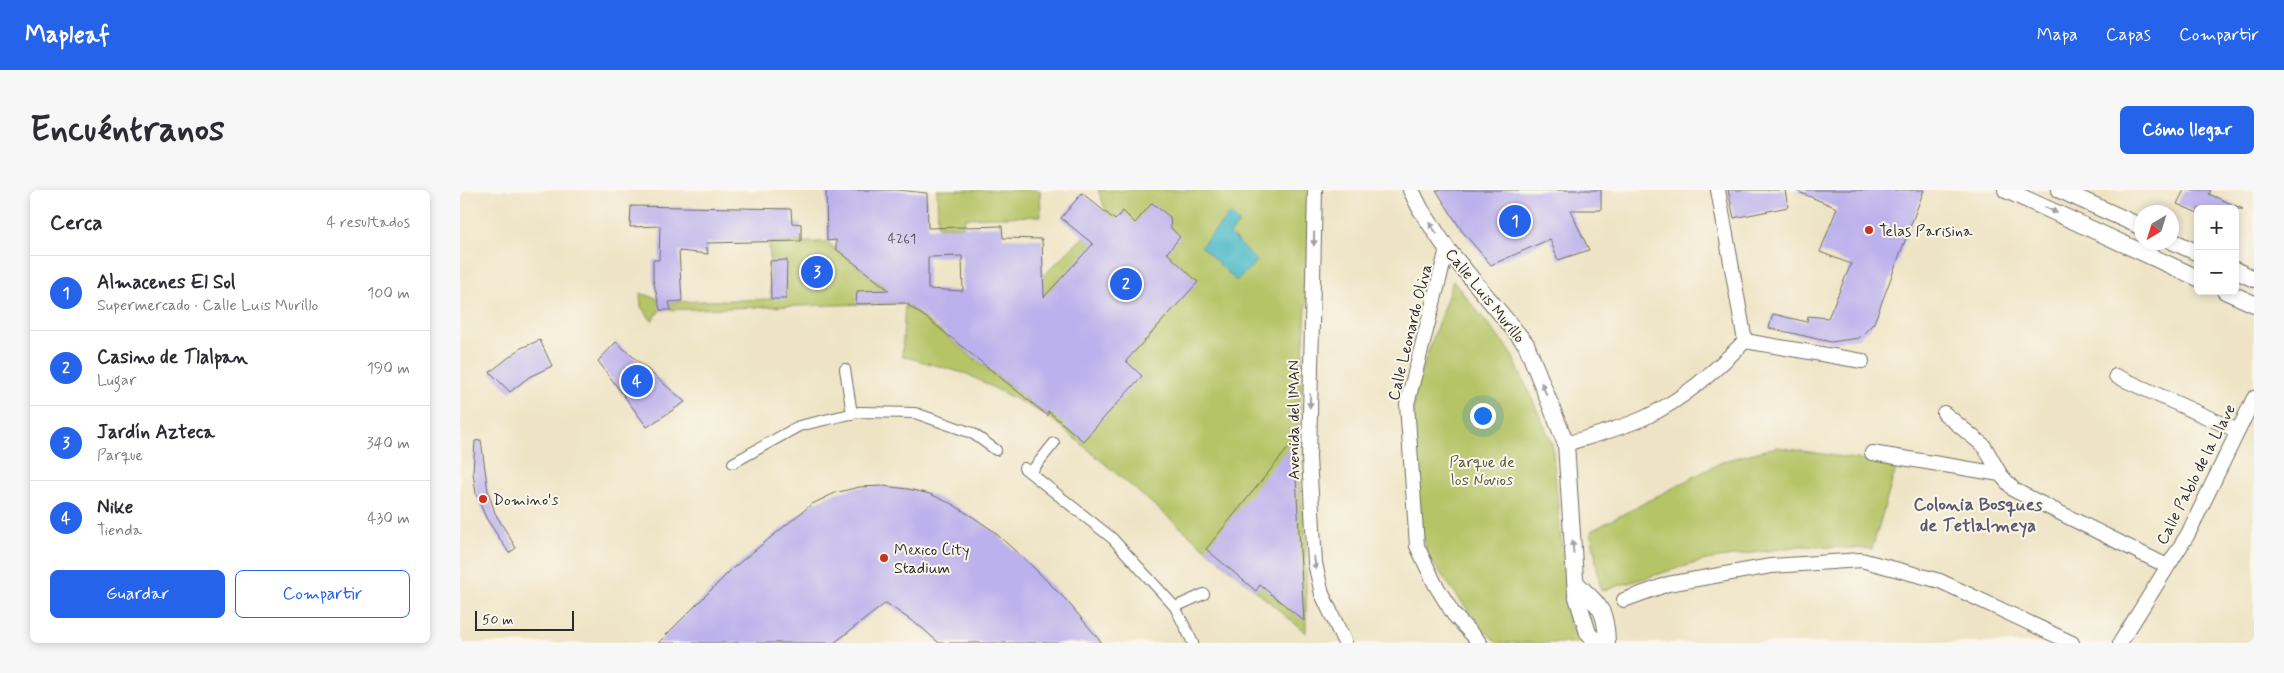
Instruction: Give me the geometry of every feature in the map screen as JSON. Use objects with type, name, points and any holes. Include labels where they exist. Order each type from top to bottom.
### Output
[{"type":"street","name":"Avenida del IMAN","points":[[1315,190],[1309,458],[1314,563],[1322,594],[1345,643]]},
{"type":"street","name":"Calle Luis Murillo","points":[[1411,190],[1421,210],[1447,249],[1526,344],[1566,444],[1576,594],[1588,633],[1597,643]]},
{"type":"street","points":[[1718,190],[1745,341]]},
{"type":"street","points":[[2006,190],[2194,276]]},
{"type":"street","points":[[2060,190],[2134,223]]},
{"type":"street","points":[[2179,244],[2194,251]]},
{"type":"street","name":"Calle Leonardo Oliva","points":[[1447,249],[1407,404],[1417,546],[1435,584],[1454,615],[1480,643]]},
{"type":"street","points":[[2239,272],[2254,279]]},
{"type":"street","points":[[2234,295],[2254,304]]},
{"type":"street","points":[[1745,341],[1862,361]]},
{"type":"street","points":[[1566,444],[1644,418],[1683,396],[1715,370],[1745,341]]},
{"type":"street","points":[[845,369],[852,414]]},
{"type":"street","points":[[2116,376],[2238,431]]},
{"type":"street","name":"Calle Pablo de la Llave","points":[[2120,643],[2188,534],[2254,398]]},
{"type":"street","points":[[733,463],[800,426],[852,414],[915,412],[972,433],[996,450]]},
{"type":"street","points":[[1944,413],[1984,446],[2000,474],[2014,490],[2167,566]]},
{"type":"street","points":[[1054,442],[1027,471],[1112,538],[1175,607],[1193,643]]},
{"type":"street","points":[[1872,453],[2000,474]]},
{"type":"street","points":[[1624,600],[1668,584],[1771,566],[1861,560],[1940,581],[2072,643]]},
{"type":"street","points":[[1575,582],[1601,606],[1607,643]]},
{"type":"street","points":[[1175,607],[1204,594]]},
{"type":"green space","points":[[937,190],[1040,190],[1041,216],[965,218],[963,227],[938,226]]},
{"type":"green space","points":[[1098,190],[1307,190],[1311,226],[1297,454],[1306,539],[1306,633],[1048,416],[1043,276],[1107,214]]},
{"type":"green space","points":[[769,242],[827,242],[904,303],[660,310],[652,321],[641,307],[640,293],[669,302],[771,299]]},
{"type":"green space","name":"Parque de los Novios","points":[[1453,281],[1510,351],[1552,443],[1569,622],[1583,643],[1497,643],[1479,625],[1428,557],[1410,477],[1415,389]]},
{"type":"green space","points":[[905,303],[1048,416],[967,374],[902,356]]},
{"type":"green space","points":[[1776,447],[1897,465],[1872,549],[1800,546],[1706,560],[1601,591],[1591,531],[1724,461]]},
{"type":"water","points":[[1230,214],[1239,223],[1230,234],[1257,261],[1236,281],[1201,246]]},
{"type":"building","points":[[826,190],[898,190],[927,193],[928,228],[1002,226],[1003,238],[1042,239],[1044,297],[1093,244],[1061,218],[1082,193],[1115,220],[1123,211],[1135,223],[1152,203],[1170,217],[1171,228],[1180,237],[1167,253],[1198,282],[1126,361],[1142,376],[1083,441],[1048,411],[1048,416],[928,319],[905,303],[856,304],[857,291],[889,290],[836,249],[836,240],[827,241]],"holes":[[[962,256],[963,291],[928,289],[928,257]]]},
{"type":"building","points":[[1436,190],[1601,190],[1601,210],[1570,210],[1589,250],[1558,260],[1550,239],[1491,265],[1462,231]]},
{"type":"building","points":[[1728,190],[1785,190],[1788,207],[1734,218]]},
{"type":"building","points":[[1794,190],[1924,190],[1874,323],[1859,338],[1831,342],[1769,328],[1773,314],[1807,322],[1808,316],[1828,318],[1851,264],[1820,252],[1837,208]]},
{"type":"building","points":[[2184,190],[2211,190],[2209,194],[2234,205],[2194,205],[2194,211],[2177,204]]},
{"type":"building","points":[[631,206],[791,209],[792,223],[801,224],[801,241],[706,243],[708,254],[679,251],[682,301],[669,302],[671,310],[660,310],[653,279],[653,260],[659,260],[660,226],[630,227]]},
{"type":"building","points":[[787,260],[786,299],[771,299],[770,261]]},
{"type":"building","points":[[540,340],[552,366],[529,377],[510,392],[490,372],[521,348]]},
{"type":"building","points":[[616,342],[685,402],[647,427],[598,361]]},
{"type":"building","points":[[481,440],[488,491],[495,513],[516,548],[509,553],[486,518],[476,494],[473,472],[475,441]]},
{"type":"building","points":[[1294,441],[1304,621],[1260,585],[1256,591],[1206,549]]},
{"type":"building","name":"Mexico City Stadium","points":[[883,486],[930,494],[952,504],[992,530],[1067,601],[1102,643],[939,643],[922,628],[886,603],[834,643],[658,643],[733,568],[812,504],[835,493],[859,487]]},
{"type":"place","name":"Almacenes El Sol","points":[[1515,221]]},
{"type":"place","name":"Telas Parisina","points":[[1869,230]]},
{"type":"place","name":"Jardín Azteca","points":[[817,272]]},
{"type":"place","name":"Casino de Tlalpan","points":[[1126,284]]},
{"type":"place","name":"Nike","points":[[637,381]]},
{"type":"place","name":"Domino's","points":[[483,499]]},
{"type":"place","name":"Mexico City Stadium","points":[[884,558]]},
{"type":"district","name":"Colonia Bosques de Tetlalmeya","points":[[1978,514]]}]
